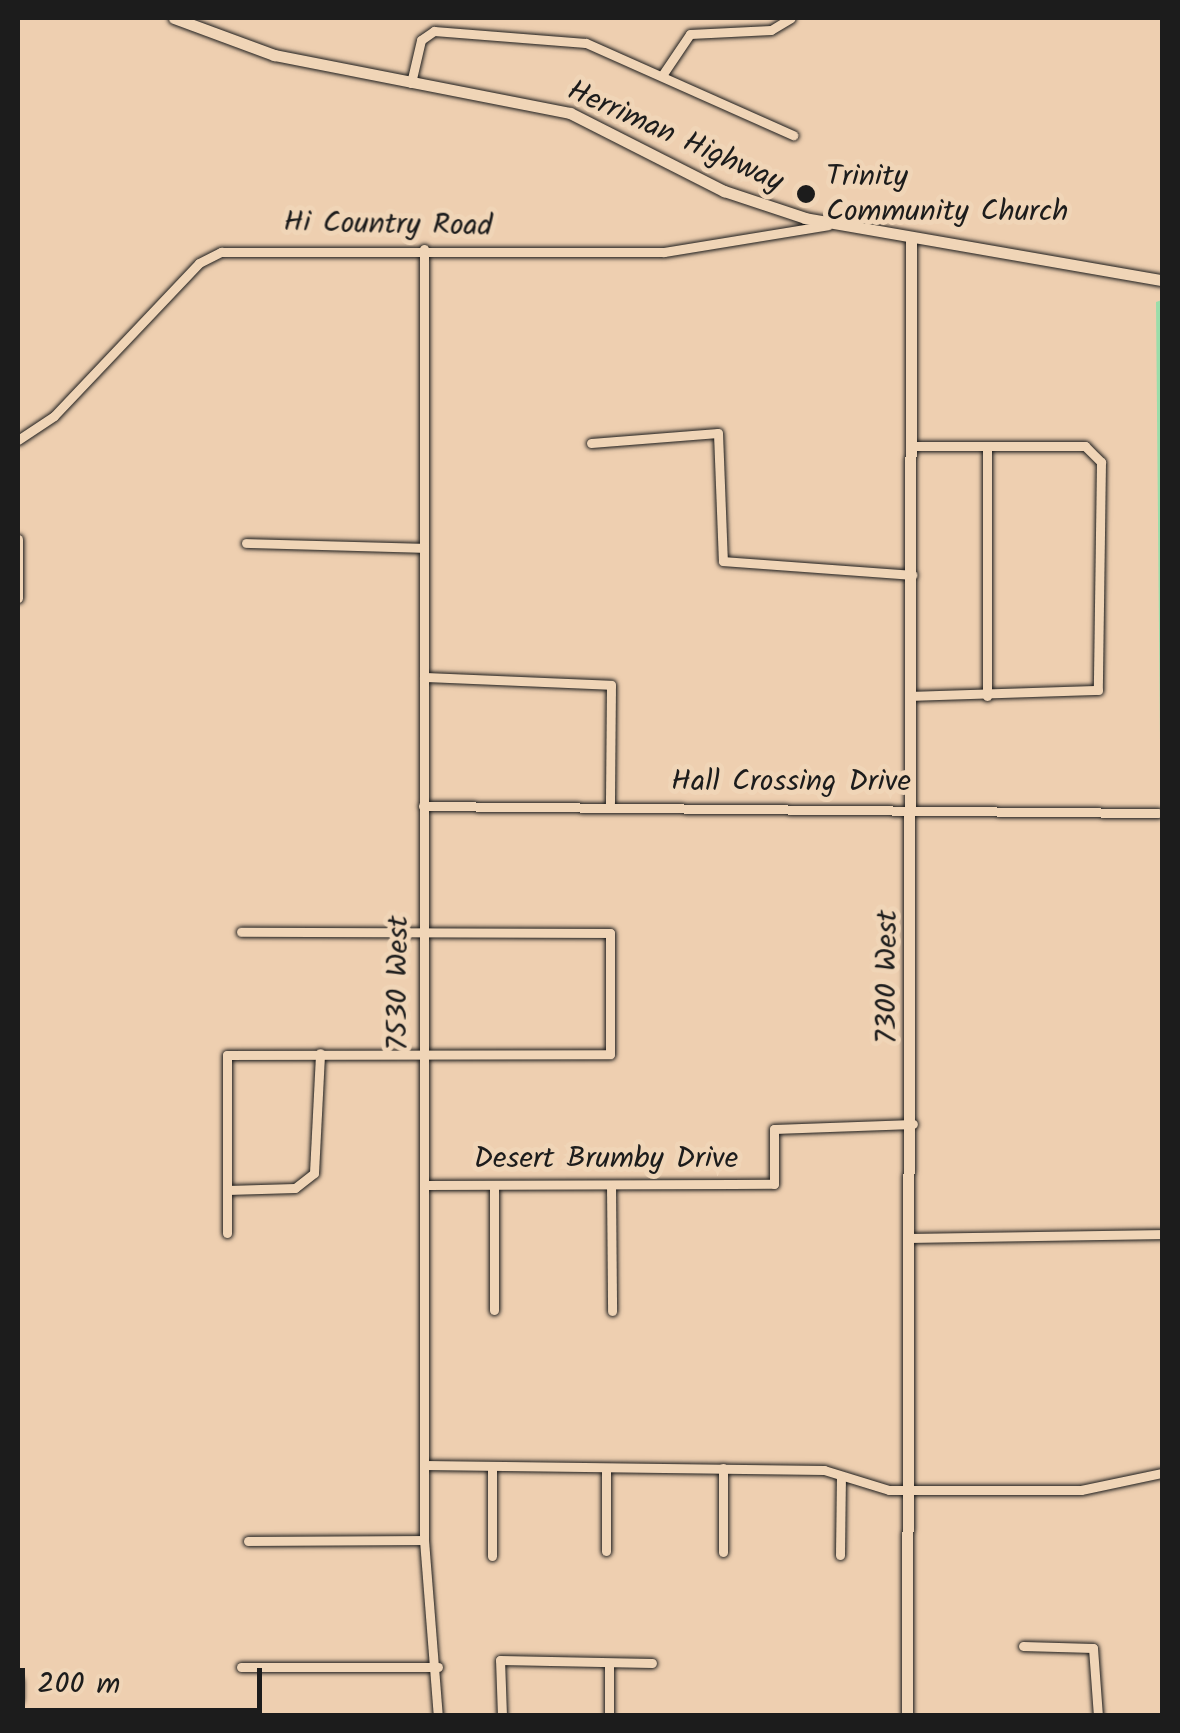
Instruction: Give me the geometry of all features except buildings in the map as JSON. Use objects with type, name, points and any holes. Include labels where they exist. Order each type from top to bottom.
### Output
[{"type":"street","name":"Herriman Highway","points":[[174,18],[257,50],[578,116],[724,191],[831,224],[1162,280]]},
{"type":"street","points":[[663,74],[690,34],[771,30],[792,18]]},
{"type":"street","points":[[412,83],[421,40],[434,31],[597,44],[792,135]]},
{"type":"street","name":"Hi Country Road","points":[[18,440],[54,416],[185,276],[221,252],[664,252],[831,224]]},
{"type":"street","name":"7300 West","points":[[908,1716],[914,807],[911,238]]},
{"type":"street","name":"7530 West","points":[[424,249],[424,1540],[438,1667],[438,1716]]},
{"type":"street","points":[[591,443],[718,433],[724,561],[912,575]]},
{"type":"street","points":[[912,446],[1096,450],[1098,690],[912,696]]},
{"type":"street","points":[[987,446],[987,696]]},
{"type":"street","points":[[18,539],[18,598]]},
{"type":"street","points":[[246,542],[424,548]]},
{"type":"street","points":[[424,676],[611,685],[610,806]]},
{"type":"street","name":"Hall Crossing Drive","points":[[423,806],[914,807],[1158,813]]},
{"type":"street","points":[[226,1233],[227,1055],[610,1054],[610,933],[241,932]]},
{"type":"street","points":[[227,1190],[295,1188],[314,1174],[320,1053]]},
{"type":"street","name":"Desert Brumby Drive","points":[[425,1185],[774,1184],[774,1129],[913,1124]]},
{"type":"street","points":[[494,1185],[494,1310]]},
{"type":"street","points":[[611,1185],[612,1311]]},
{"type":"street","points":[[912,1238],[1162,1234]]},
{"type":"street","points":[[424,1465],[724,1468],[841,1477],[907,1490],[1082,1490],[1162,1473]]},
{"type":"street","points":[[492,1467],[492,1556]]},
{"type":"street","points":[[606,1468],[606,1551]]},
{"type":"street","points":[[723,1552],[724,1468]]},
{"type":"street","points":[[840,1555],[841,1477]]},
{"type":"street","points":[[248,1541],[424,1540]]},
{"type":"street","points":[[1023,1646],[1093,1648],[1098,1716]]},
{"type":"street","points":[[502,1716],[500,1660],[652,1663]]},
{"type":"street","points":[[609,1664],[609,1716]]},
{"type":"street","points":[[241,1667],[438,1667]]},
{"type":"street","points":[[18,1681],[18,1700]]},
{"type":"green space","points":[[1162,300],[1162,960],[1156,302]]},
{"type":"place","name":"Trinity Community Church","points":[[806,194]]}]
